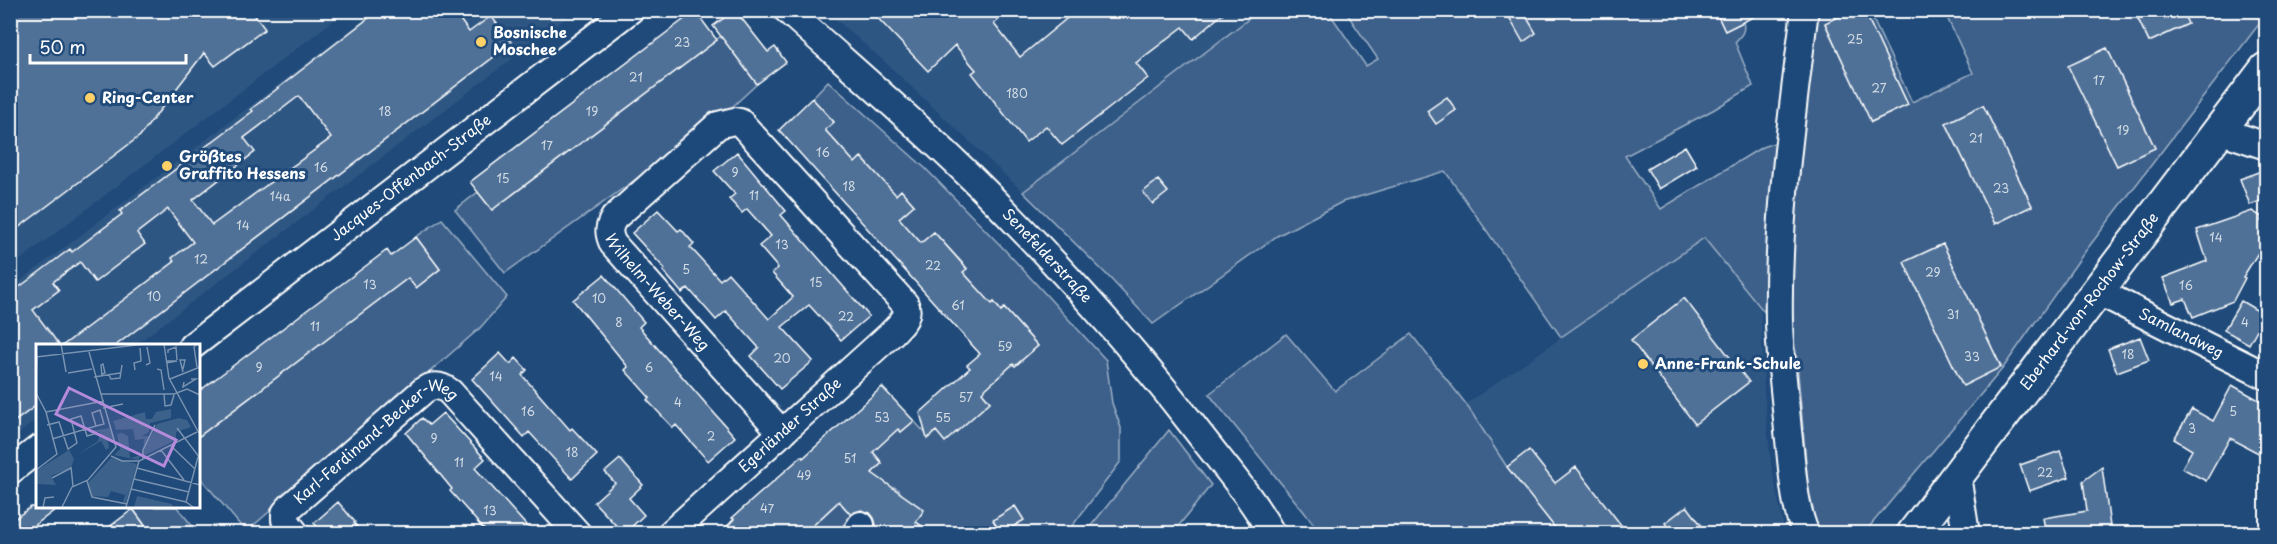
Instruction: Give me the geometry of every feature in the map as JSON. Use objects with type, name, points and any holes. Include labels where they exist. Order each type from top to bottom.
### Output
[{"type":"main road","name":"Eberhard-von-Rochow-Straße","points":[[1913,534],[2266,69]]},
{"type":"street","name":"Jacques-Offenbach-Straße","points":[[195,344],[630,10]]},
{"type":"street","name":"Senefelderstraße","points":[[787,10],[938,146],[1045,254],[1121,336],[1177,405],[1272,534]]},
{"type":"street","points":[[1805,10],[1786,171],[1779,272],[1779,324],[1790,444],[1798,505],[1806,534]]},
{"type":"street","name":"Wilhelm-Weber-Weg","points":[[782,433],[613,244],[609,226],[614,218],[718,125],[740,122],[905,304],[907,314]]},
{"type":"street","points":[[2219,130],[2266,146]]},
{"type":"street","name":"Samlandweg","points":[[2097,291],[2266,376]]},
{"type":"street","name":"Egerländer Straße","points":[[670,534],[891,334],[905,320],[907,314]]},
{"type":"street","name":"Karl-Ferdinand-Becker-Weg","points":[[296,534],[285,520],[285,513],[291,506],[424,390],[435,386],[443,387],[450,392],[578,534]]},
{"type":"street","points":[[10,471],[36,451]]},
{"type":"street","points":[[1957,475],[1966,534]]},
{"type":"shaded area","points":[[1715,10],[1725,31],[1743,22],[1743,31],[1735,42],[1753,86],[1713,110],[1625,156],[1661,209],[1762,147],[1804,133],[1814,11],[1852,11],[1825,24],[1872,122],[1908,105],[1864,11],[1869,11],[1912,102],[1973,73],[1944,11],[2134,11],[2149,42],[2188,24],[2182,11],[2266,11],[2266,15],[2081,257],[2003,368],[1864,533],[1822,533],[1814,523],[1809,496],[1796,351],[1704,238],[1561,337],[1445,171],[1342,202],[1277,236],[1153,324],[1023,192],[1259,11],[1328,11],[1366,66],[1378,59],[1345,11]],"holes":[[[2107,48],[2155,148],[2117,166],[2069,66]],[[1983,105],[2032,206],[1995,224],[1946,123]],[[1943,244],[2001,367],[1963,385],[1904,262]]]},
{"type":"shaded area","name":"Ring-Center","points":[[11,11],[346,11],[11,267]]},
{"type":"shaded area","points":[[375,11],[575,11],[137,344],[36,344],[36,420],[11,440],[11,288]]},
{"type":"shaded area","points":[[826,11],[1259,11],[1023,192],[885,62]]},
{"type":"shaded area","points":[[721,36],[757,84],[717,121],[505,273],[455,210],[478,192],[492,210]]},
{"type":"shaded area","points":[[828,81],[925,168],[1004,249],[1106,360],[1112,403],[1121,428],[1121,461],[1067,533],[915,533],[921,525],[916,522],[899,490],[894,487],[864,515],[850,500],[843,506],[857,521],[844,533],[804,533],[882,463],[873,452],[894,425],[901,432],[914,421],[929,437],[936,431],[946,441],[990,402],[965,373],[999,349],[1015,366],[1038,346],[1004,308],[1001,311],[994,302],[983,311],[961,274],[967,268],[934,232],[921,243],[913,234],[907,239],[893,224],[914,205],[901,191],[879,210],[879,177],[862,157],[855,163],[825,130],[834,122],[812,98]]},
{"type":"shaded area","points":[[442,219],[507,297],[480,328],[246,532],[200,477],[200,435],[408,278],[416,288],[440,269],[416,237]]},
{"type":"shaded area","name":"Anne-Frank-Schule","points":[[1704,238],[1761,311],[1764,391],[1771,464],[1785,533],[1321,533],[1209,394],[1286,334],[1335,391],[1411,334],[1466,404]]},
{"type":"shaded area","points":[[1286,334],[1335,391],[1411,334],[1466,404],[1507,467],[1560,533],[1321,533],[1209,394]]},
{"type":"shaded area","points":[[1169,430],[1211,485],[1173,533],[1085,533]]},
{"type":"shaded area","points":[[178,508],[198,533],[151,533],[133,509]]},
{"type":"building","name":"Ring-Center","points":[[10,10],[251,10],[265,29],[215,66],[204,53],[140,136],[10,234]]},
{"type":"building","points":[[379,10],[453,10],[469,32],[491,16],[512,43],[118,344],[65,344],[174,262],[172,258],[193,242],[168,209],[137,233],[145,244],[95,282],[80,262],[53,282],[59,290],[33,310],[58,344],[36,344],[36,406],[10,425],[10,294],[70,249],[72,252],[122,214],[120,211],[253,111],[251,109]],"holes":[[[299,96],[331,138],[212,225],[193,200],[255,152],[244,138]]]},
{"type":"building","points":[[735,10],[768,52],[775,47],[786,62],[757,84],[713,26]]},
{"type":"building","points":[[870,10],[1008,10],[994,24],[1020,57],[1077,10],[1227,10],[1193,39],[1183,27],[1136,63],[1148,78],[1062,145],[1046,126],[1026,142],[972,73],[976,70],[955,45],[928,71]]},
{"type":"building","points":[[1715,10],[1767,10],[1725,31]]},
{"type":"building","points":[[1852,10],[1864,10],[1908,105],[1871,122],[1825,23]]},
{"type":"building","points":[[2134,10],[2182,10],[2188,24],[2149,42]]},
{"type":"building","points":[[695,11],[717,40],[492,210],[470,182]]},
{"type":"building","points":[[1523,11],[1536,33],[1523,42],[1510,19]]},
{"type":"building","points":[[2107,48],[2155,148],[2117,166],[2068,66]]},
{"type":"building","points":[[1447,97],[1456,110],[1436,124],[1427,111]]},
{"type":"building","points":[[812,98],[834,122],[825,130],[855,163],[861,157],[896,195],[901,190],[914,205],[899,218],[921,243],[934,232],[967,269],[963,272],[992,304],[994,302],[1001,311],[1004,308],[1038,346],[1015,366],[1013,364],[982,392],[990,402],[945,442],[936,431],[927,439],[920,413],[970,368],[967,365],[980,354],[779,130]]},
{"type":"building","points":[[1983,105],[2032,206],[1995,224],[1946,123]]},
{"type":"building","points":[[1685,146],[1697,166],[1659,189],[1647,169]]},
{"type":"building","points":[[737,152],[786,211],[781,215],[869,316],[841,340],[809,305],[782,327],[813,361],[780,389],[751,356],[759,348],[726,311],[716,320],[688,288],[682,293],[663,271],[665,269],[632,233],[658,210],[678,231],[681,229],[694,244],[690,247],[720,280],[728,273],[769,319],[793,297],[772,273],[778,268],[759,246],[771,236],[747,209],[742,213],[729,199],[735,194],[714,171]]},
{"type":"building","points":[[2266,169],[2266,199],[2250,205],[2240,179]]},
{"type":"building","points":[[1158,180],[1168,192],[1153,204],[1143,192]]},
{"type":"building","points":[[2252,211],[2262,217],[2261,221],[2266,224],[2266,240],[2243,277],[2245,278],[2233,301],[2193,317],[2185,299],[2173,303],[2163,278],[2207,261],[2197,230]]},
{"type":"building","points":[[416,237],[440,269],[416,288],[408,278],[200,435],[200,390],[387,250],[391,256]]},
{"type":"building","points":[[1943,244],[2001,367],[1963,386],[1904,262]]},
{"type":"building","points":[[604,275],[644,322],[639,327],[735,437],[708,461],[676,425],[673,428],[647,400],[650,398],[625,370],[628,367],[573,300]]},
{"type":"building","points":[[1684,298],[1749,382],[1695,424],[1631,340]]},
{"type":"building","points":[[2241,301],[2265,315],[2249,344],[2224,330]]},
{"type":"building","points":[[2140,337],[2149,360],[2117,372],[2108,349]]},
{"type":"building","points":[[500,353],[510,364],[516,358],[527,370],[522,375],[570,430],[572,428],[597,455],[572,479],[529,432],[524,437],[472,379]]},
{"type":"building","points":[[2232,385],[2266,404],[2266,457],[2230,438],[2206,481],[2182,468],[2192,450],[2174,439],[2192,409],[2213,421]]},
{"type":"building","points":[[882,387],[914,421],[901,432],[898,429],[873,452],[882,463],[872,473],[924,510],[916,522],[934,534],[873,534],[876,525],[870,513],[861,510],[851,515],[839,501],[804,534],[720,534],[734,519],[732,518]]},
{"type":"building","points":[[443,413],[485,459],[475,468],[534,534],[488,534],[450,491],[452,489],[406,433],[422,418],[429,425]]},
{"type":"building","points":[[1529,450],[1555,483],[1576,467],[1628,534],[1560,534],[1507,467]]},
{"type":"building","points":[[2060,451],[2069,477],[2029,491],[2020,465]]},
{"type":"building","points":[[620,459],[643,485],[629,498],[644,515],[624,534],[594,502],[615,483],[605,472]]},
{"type":"building","points":[[2102,467],[2111,534],[2046,534],[2043,518],[2087,511],[2083,481]]},
{"type":"building","points":[[338,502],[363,534],[323,534],[314,523]]},
{"type":"building","points":[[1015,506],[1024,520],[1001,534],[993,520]]},
{"type":"building","points":[[1687,506],[1708,534],[1673,534],[1665,523]]},
{"type":"building","points":[[31,507],[58,508],[23,534],[10,534],[10,522]]},
{"type":"building","points":[[133,509],[151,534],[100,534]]},
{"type":"place","name":"Bosnische Moschee","points":[[481,42]]},
{"type":"place","name":"Ring-Center","points":[[90,98]]},
{"type":"place","name":"Größtes Graffito Hessens","points":[[167,166]]},
{"type":"place","name":"Anne-Frank-Schule","points":[[1643,364]]}]
